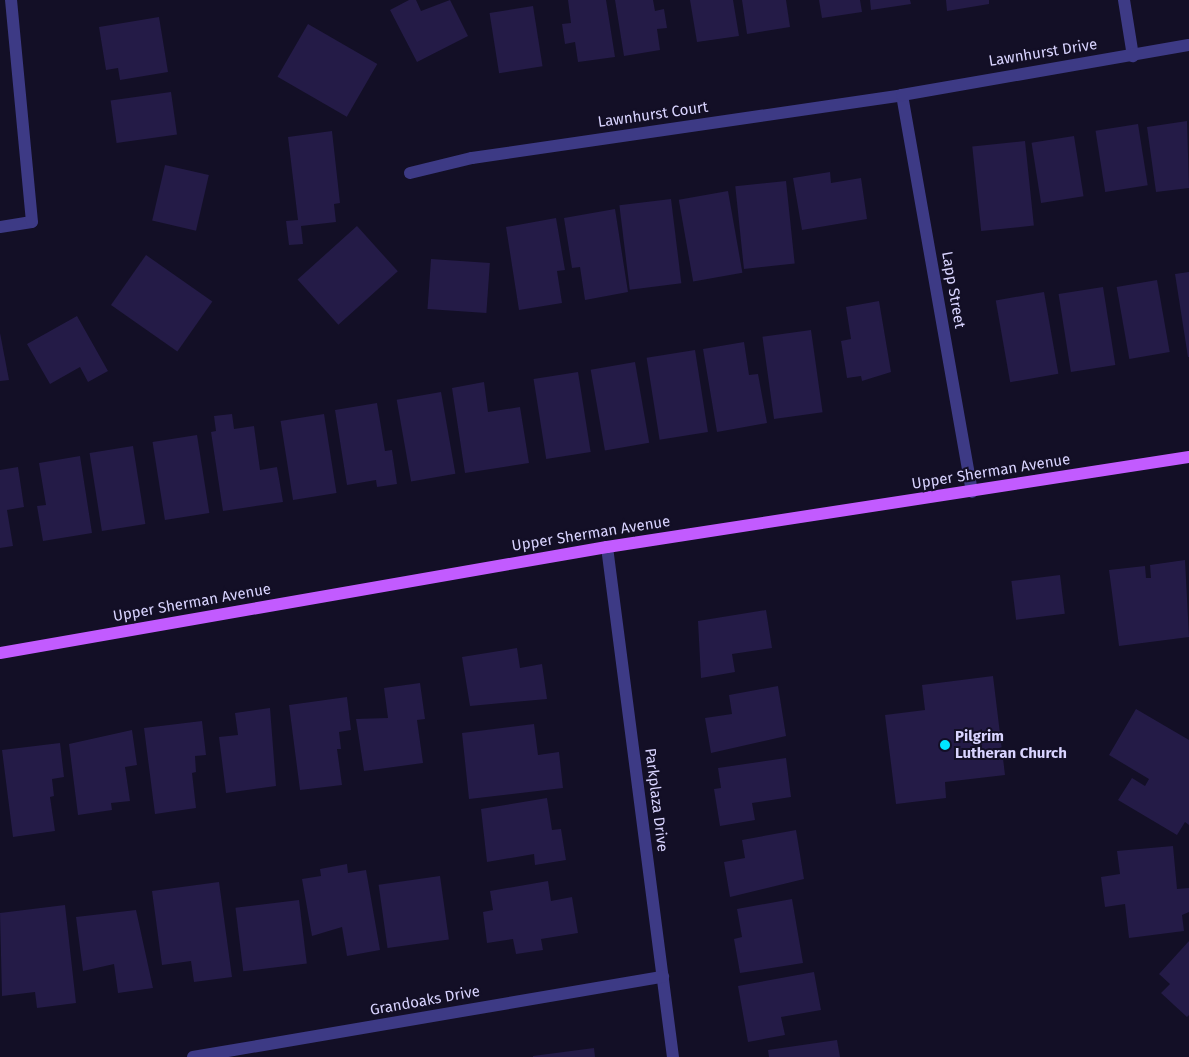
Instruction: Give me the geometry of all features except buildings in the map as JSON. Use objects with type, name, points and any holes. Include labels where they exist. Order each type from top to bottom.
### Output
[{"type":"main road","name":"Upper Sherman Avenue","points":[[0,653],[607,547],[1189,458]]},
{"type":"street","points":[[0,227],[32,222],[10,0]]},
{"type":"street","points":[[1124,0],[1133,56]]},
{"type":"street","name":"Lawnhurst Drive","points":[[902,94],[1189,45]]},
{"type":"street","name":"Lawnhurst Court","points":[[410,172],[472,158],[902,94]]},
{"type":"street","name":"Lapp Street","points":[[902,94],[972,492]]},
{"type":"street","name":"Parkplaza Drive","points":[[607,547],[673,1057]]},
{"type":"street","name":"Grandoaks Drive","points":[[194,1057],[267,1051],[663,977]]},
{"type":"place","name":"Pilgrim Lutheran Church","points":[[945,745]]}]
